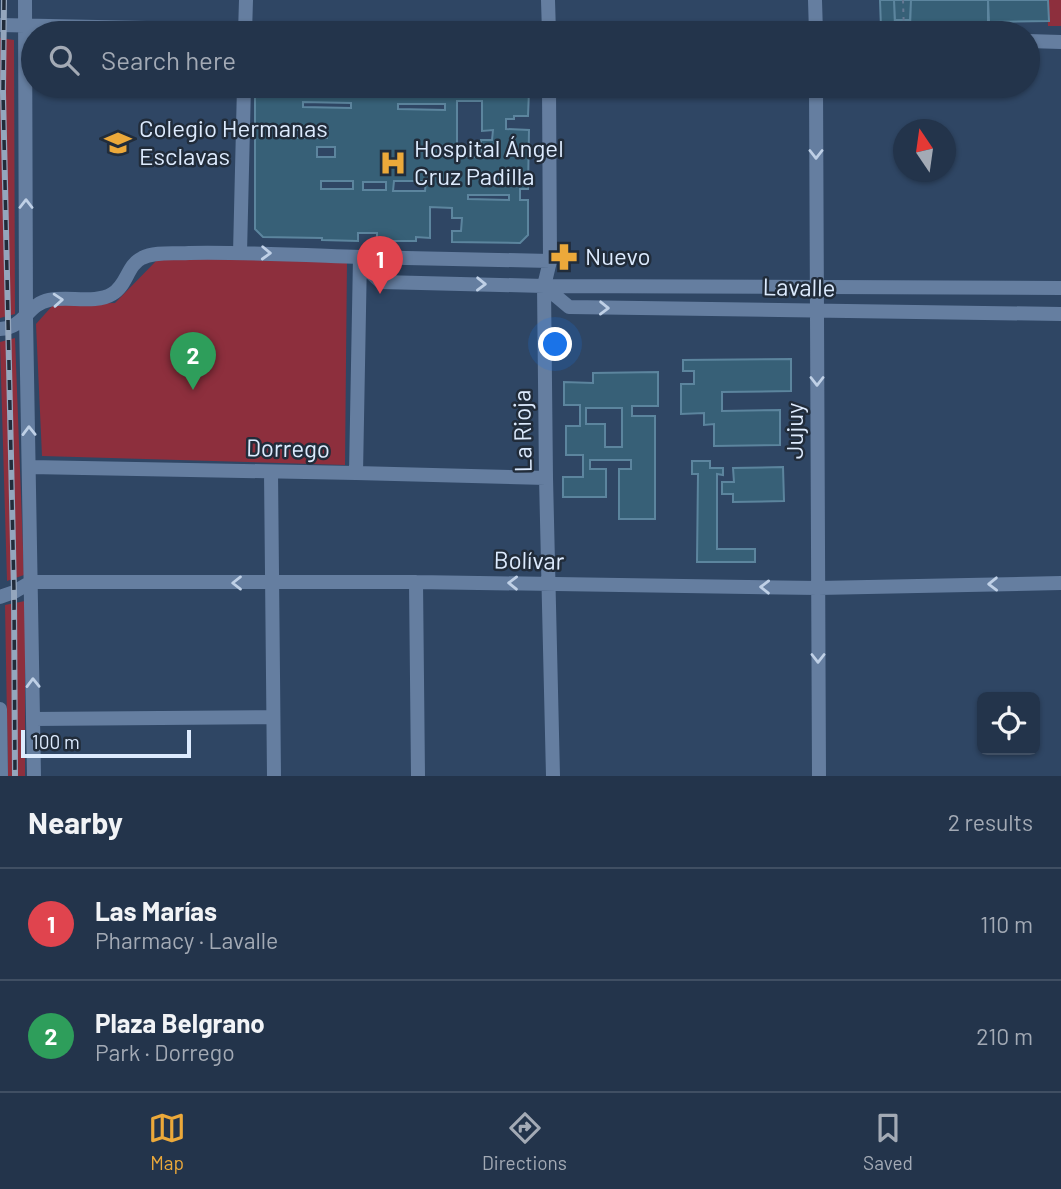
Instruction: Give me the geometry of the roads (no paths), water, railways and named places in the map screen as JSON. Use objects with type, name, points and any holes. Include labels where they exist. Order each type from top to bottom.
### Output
[{"type":"street","points":[[24,0],[25,21]]},
{"type":"street","points":[[245,21],[246,0]]},
{"type":"street","points":[[548,0],[549,21]]},
{"type":"street","points":[[815,0],[816,21]]},
{"type":"street","points":[[0,25],[21,25]]},
{"type":"street","points":[[1040,41],[1061,42]]},
{"type":"street","points":[[25,98],[34,776]]},
{"type":"street","points":[[240,253],[244,98]]},
{"type":"street","name":"La Rioja","points":[[549,98],[550,261],[544,286],[553,776]]},
{"type":"street","name":"Jujuy","points":[[816,98],[818,776]]},
{"type":"street","points":[[0,329],[17,325],[40,303],[49,300],[102,298],[112,295],[122,287],[140,258],[156,254],[240,253],[550,261]]},
{"type":"street","points":[[356,473],[360,257]]},
{"type":"street","name":"Lavalle","points":[[360,257],[381,282],[544,286],[1061,288]]},
{"type":"street","name":"Lavalle","points":[[544,286],[569,307],[1061,314]]},
{"type":"street","name":"Dorrego","points":[[30,467],[546,478]]},
{"type":"street","points":[[271,472],[274,776]]},
{"type":"street","name":"Bolívar","points":[[0,597],[31,582],[416,582],[818,588],[1061,583]]},
{"type":"street","points":[[416,582],[418,776]]},
{"type":"street","points":[[0,709],[1,776]]},
{"type":"street","points":[[33,719],[273,717]]},
{"type":"railway","points":[[4,0],[3,92],[14,592],[15,776]]},
{"type":"place","name":"Colegio Hermanas Esclavas","points":[[118,143]]},
{"type":"place","name":"Hospital Ángel Cruz Padilla","points":[[393,163]]},
{"type":"place","name":"Nuevo","points":[[564,257]]},
{"type":"place","name":"Las Marías","points":[[380,294]]},
{"type":"place","name":"Plaza Belgrano","points":[[193,390]]}]
